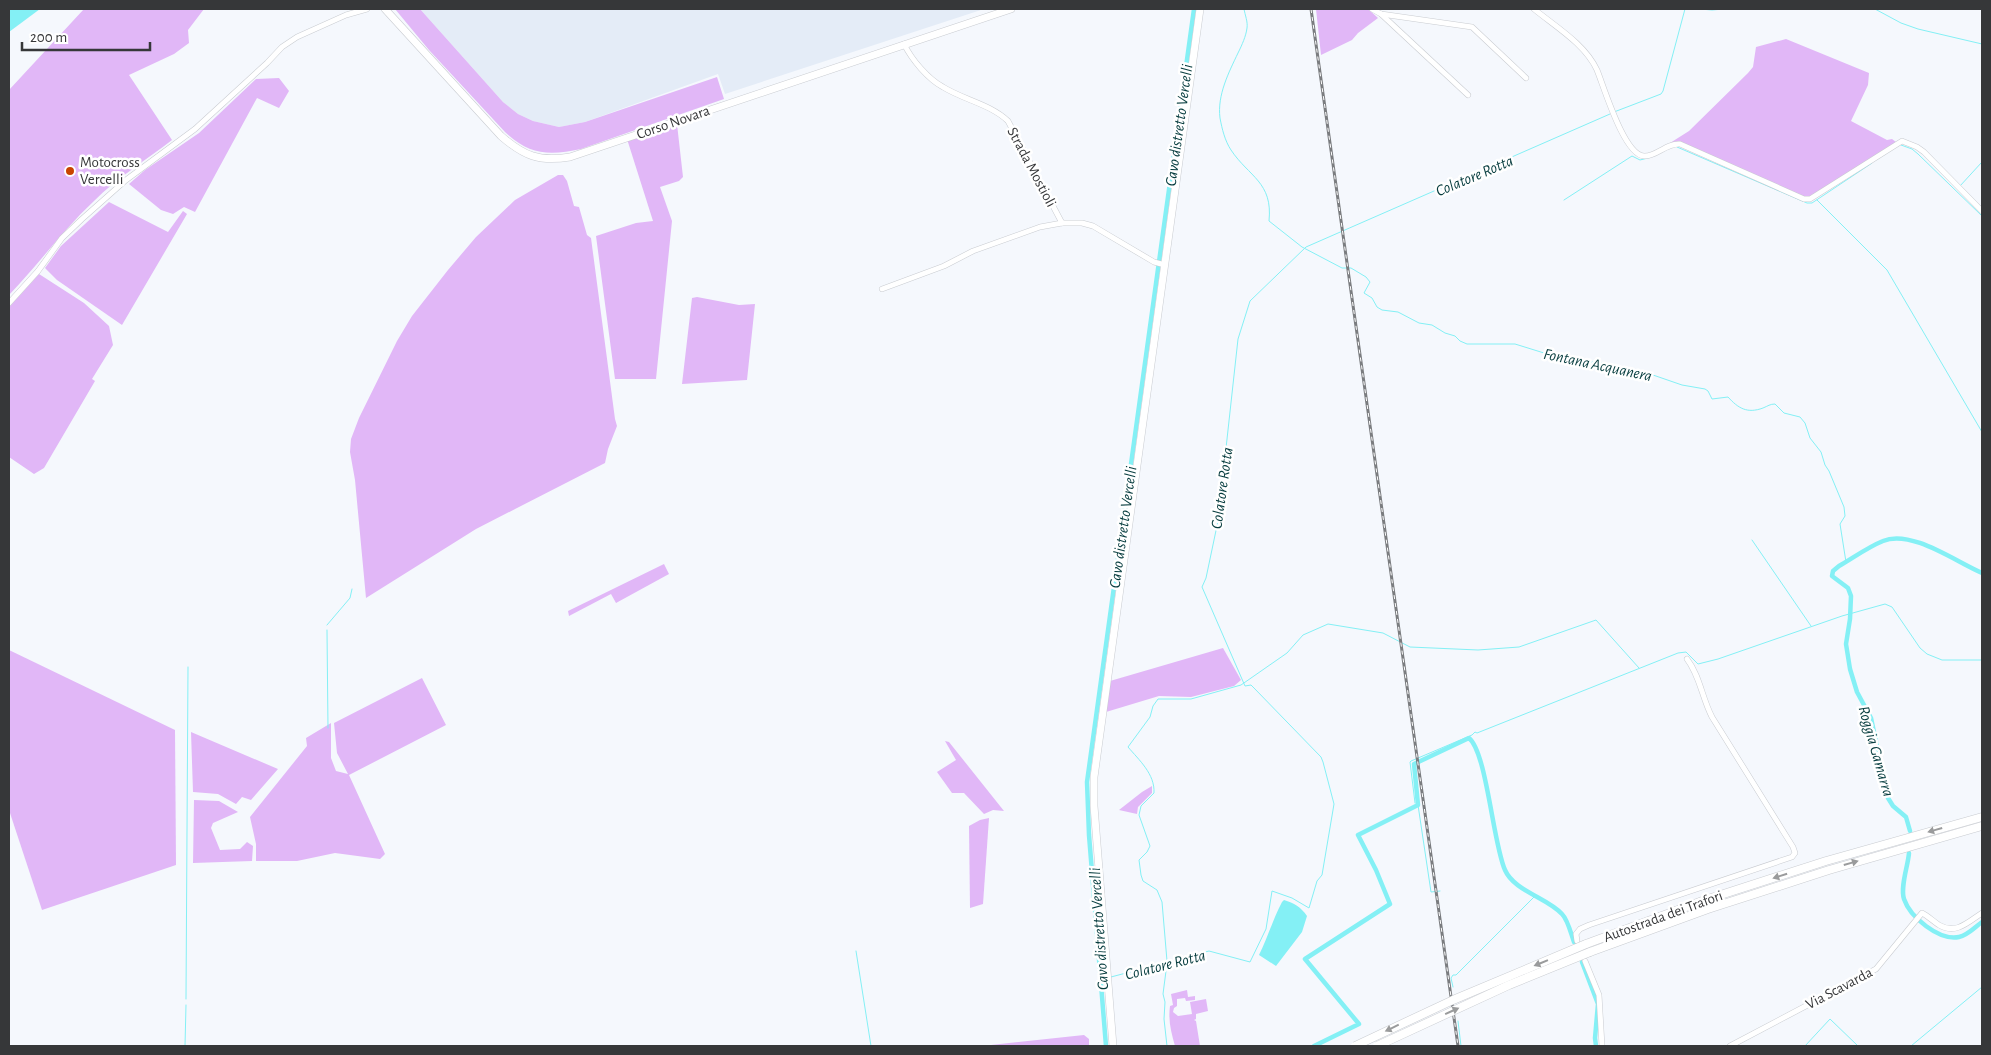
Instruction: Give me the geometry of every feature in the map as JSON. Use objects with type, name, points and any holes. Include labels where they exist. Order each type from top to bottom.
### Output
[{"type":"highway","name":"Autostrada dei Trafori","points":[[1355,1046],[1453,1000],[1586,944],[1705,900],[1816,864],[1982,817]]},
{"type":"highway","name":"Autostrada dei Trafori","points":[[1377,1046],[1501,989],[1590,952],[1708,909],[1820,873],[1982,826]]},
{"type":"main road","name":"Corso Novara","points":[[385,9],[501,136],[516,149],[532,156],[546,159],[570,156],[1011,9]]},
{"type":"main road","points":[[1113,1046],[1093,791],[1095,766],[1200,9]]},
{"type":"street","points":[[9,303],[38,271],[62,238],[82,218],[126,180],[195,129],[282,47],[297,37],[346,14],[367,9]]},
{"type":"street","points":[[1372,9],[1381,14],[1468,95]]},
{"type":"street","points":[[1534,9],[1587,55],[1597,71],[1622,133],[1638,154],[1644,156],[1670,145],[1683,145],[1804,199],[1816,197],[1902,141],[1924,152],[1982,211]]},
{"type":"street","points":[[1381,14],[1472,27],[1526,78]]},
{"type":"street","name":"Strada Mostioli","points":[[904,44],[926,73],[942,87],[996,111],[1008,121],[1062,223]]},
{"type":"street","points":[[882,289],[944,266],[973,251],[1040,227],[1062,223],[1082,223],[1093,226],[1154,262],[1164,265]]},
{"type":"street","points":[[1576,941],[1576,934],[1580,929],[1589,925],[1792,857],[1795,853],[1715,723],[1707,708],[1694,668],[1687,659]]},
{"type":"street","name":"Via Scavarda","points":[[1730,1046],[1876,969],[1920,914],[1926,915],[1938,925],[1954,929],[1966,925],[1982,913]]},
{"type":"street","points":[[1585,961],[1598,995],[1602,1046]]},
{"type":"shaded area","points":[[84,9],[204,9],[188,30],[189,43],[174,54],[129,75],[172,140],[122,177],[94,201],[9,295],[9,90]]},
{"type":"shaded area","points":[[395,9],[420,9],[503,102],[518,114],[533,121],[559,127],[585,122],[717,77],[724,99],[581,149],[559,153],[540,152],[522,145],[505,132],[429,50]]},
{"type":"shaded area","points":[[420,9],[984,9],[725,94],[718,74],[585,122],[559,127],[533,121],[518,114],[503,102]]},
{"type":"shaded area","points":[[1316,9],[1368,9],[1378,18],[1352,40],[1321,55]]},
{"type":"shaded area","points":[[1786,39],[1869,73],[1868,85],[1851,121],[1887,140],[1892,139],[1896,142],[1811,197],[1802,197],[1684,144],[1670,143],[1689,131],[1748,73],[1753,67],[1756,47]]},
{"type":"shaded area","points":[[279,78],[289,91],[279,108],[257,98],[195,212],[184,207],[173,214],[161,210],[129,184],[145,170],[199,133],[256,79]]},
{"type":"shaded area","points":[[677,124],[683,177],[679,181],[660,187],[672,221],[656,379],[615,379],[596,236],[636,223],[653,221],[627,139]]},
{"type":"shaded area","points":[[558,175],[563,175],[567,181],[574,206],[579,207],[587,235],[591,238],[617,426],[605,463],[476,529],[366,598],[355,480],[350,452],[351,439],[359,418],[397,341],[412,316],[448,270],[476,237],[515,200]]},
{"type":"shaded area","points":[[109,202],[168,232],[183,211],[187,214],[122,325],[57,280],[45,268],[61,246]]},
{"type":"shaded area","points":[[39,274],[84,303],[109,326],[113,345],[92,379],[95,381],[44,468],[34,474],[9,457],[9,307]]},
{"type":"shaded area","points":[[697,297],[739,305],[755,304],[747,380],[682,384],[692,298]]},
{"type":"shaded area","points":[[664,564],[669,574],[616,603],[611,594],[569,616],[568,611]]},
{"type":"shaded area","points":[[1223,648],[1241,680],[1234,686],[1191,697],[1159,696],[1106,712],[1110,681]]},
{"type":"shaded area","points":[[9,650],[175,730],[176,865],[42,910],[9,810]]},
{"type":"shaded area","points":[[422,678],[446,725],[349,775],[385,854],[380,859],[335,853],[297,861],[256,861],[256,844],[250,817],[307,746],[306,738],[331,723],[331,758],[336,771],[348,774],[337,753],[334,723]]},
{"type":"shaded area","points":[[191,732],[278,769],[251,800],[242,797],[236,804],[218,794],[193,792]]},
{"type":"shaded area","points":[[945,741],[949,742],[1004,811],[993,810],[984,814],[964,793],[952,793],[937,772],[956,760]]},
{"type":"shaded area","points":[[1152,786],[1152,793],[1138,807],[1137,814],[1119,810],[1142,792]]},
{"type":"shaded area","points":[[194,800],[219,801],[238,812],[213,823],[211,828],[220,850],[240,849],[247,842],[253,846],[252,861],[193,863]]},
{"type":"shaded area","points":[[989,818],[983,904],[970,908],[969,826]]},
{"type":"shaded area","points":[[1187,990],[1188,997],[1195,996],[1195,1000],[1177,999],[1177,1006],[1173,1012],[1178,1016],[1192,1014],[1190,1002],[1206,999],[1208,1011],[1196,1014],[1196,1019],[1194,1020],[1196,1021],[1200,1046],[1175,1046],[1172,1036],[1169,1016],[1170,1006],[1173,1005],[1171,994]]},
{"type":"shaded area","points":[[1084,1035],[1089,1039],[1089,1046],[982,1046]]},
{"type":"water","points":[[9,9],[40,9],[9,32]]},
{"type":"water","points":[[1284,900],[1297,906],[1307,916],[1302,932],[1276,966],[1259,955]]},
{"type":"waterway","name":"Cavo distretto Vercelli","points":[[1106,1046],[1089,835],[1087,782],[1194,9]]},
{"type":"waterway","name":"Fontana Acquanera","points":[[1244,9],[1247,23],[1246,31],[1222,92],[1220,118],[1224,135],[1231,150],[1258,181],[1267,197],[1269,221],[1302,247],[1342,268],[1351,268],[1366,277],[1370,282],[1364,293],[1372,298],[1377,307],[1382,310],[1398,312],[1419,323],[1432,325],[1467,344],[1515,344],[1573,362],[1600,362],[1641,375],[1653,375],[1682,385],[1705,389],[1712,399],[1728,397],[1743,409],[1757,410],[1775,404],[1784,413],[1800,417],[1805,423],[1810,438],[1821,452],[1844,507],[1845,516],[1840,524],[1846,562]]},
{"type":"waterway","name":"Colatore Rotta","points":[[1614,112],[1661,94],[1685,9]]},
{"type":"waterway","points":[[1700,9],[1724,9]]},
{"type":"waterway","points":[[1875,9],[1901,23],[1918,29],[1982,44]]},
{"type":"waterway","name":"Colatore Rotta","points":[[1111,977],[1209,951],[1250,962],[1266,929],[1272,891],[1292,898],[1309,908],[1317,881],[1322,875],[1334,804],[1321,757],[1251,685],[1245,686],[1202,587],[1206,578],[1218,521],[1238,339],[1250,301],[1306,247],[1610,114]]},
{"type":"waterway","points":[[1901,145],[1912,149],[1918,154],[1982,216]]},
{"type":"waterway","points":[[1677,147],[1807,203],[1812,203],[1872,163]]},
{"type":"waterway","points":[[1564,200],[1632,156],[1640,160],[1648,158]]},
{"type":"waterway","points":[[1960,186],[1982,162]]},
{"type":"waterway","points":[[1817,200],[1887,270],[1982,432]]},
{"type":"waterway","name":"Roggia Gamarra","points":[[1910,831],[1906,817],[1893,806],[1888,798],[1871,718],[1857,692],[1850,669],[1846,644],[1851,596],[1848,588],[1832,576],[1833,571],[1872,546],[1894,538],[1907,539],[1933,548],[1982,573]]},
{"type":"waterway","points":[[1752,540],[1811,626]]},
{"type":"waterway","points":[[327,625],[350,598],[352,589]]},
{"type":"waterway","points":[[1415,803],[1411,761],[1475,732],[1477,733],[1678,653],[1686,652],[1698,664],[1718,659],[1842,616],[1885,604],[1892,607],[1920,648],[1927,654],[1942,660],[1982,660]]},
{"type":"waterway","points":[[1167,961],[1162,902],[1157,890],[1143,881],[1139,860],[1150,846],[1139,815],[1141,806],[1154,793],[1154,786],[1146,768],[1128,747],[1150,717],[1153,706],[1158,699],[1191,699],[1241,685],[1287,653],[1303,635],[1328,624],[1383,633],[1410,647],[1478,650],[1519,647],[1596,620],[1639,668]]},
{"type":"waterway","points":[[327,630],[328,728]]},
{"type":"waterway","points":[[186,999],[188,667]]},
{"type":"waterway","points":[[1314,1046],[1359,1024],[1305,959],[1390,904],[1376,870],[1358,835],[1418,805],[1414,764],[1469,738],[1481,761],[1497,841],[1505,870],[1509,877],[1523,889],[1556,908],[1562,914],[1568,923],[1574,942]]},
{"type":"waterway","points":[[1418,805],[1431,892],[1440,891]]},
{"type":"waterway","name":"Roggia Gamarra","points":[[1909,853],[1903,894],[1907,906],[1919,920],[1934,931],[1951,937],[1965,935],[1982,922]]},
{"type":"waterway","points":[[1453,987],[1451,978],[1453,975],[1456,975],[1535,896]]},
{"type":"waterway","points":[[856,951],[871,1046]]},
{"type":"waterway","points":[[1582,962],[1598,1004],[1596,1046]]},
{"type":"waterway","points":[[1166,971],[1163,994],[1167,1046]]},
{"type":"waterway","points":[[1911,1046],[1982,987]]},
{"type":"waterway","points":[[185,1046],[186,1005]]},
{"type":"waterway","points":[[1805,1046],[1830,1019],[1858,1046]]},
{"type":"waterway","points":[[1458,1021],[1461,1046]]},
{"type":"railway","points":[[1311,9],[1458,1046]]},
{"type":"place","name":"Motocross Vercelli","points":[[70,171]]}]
